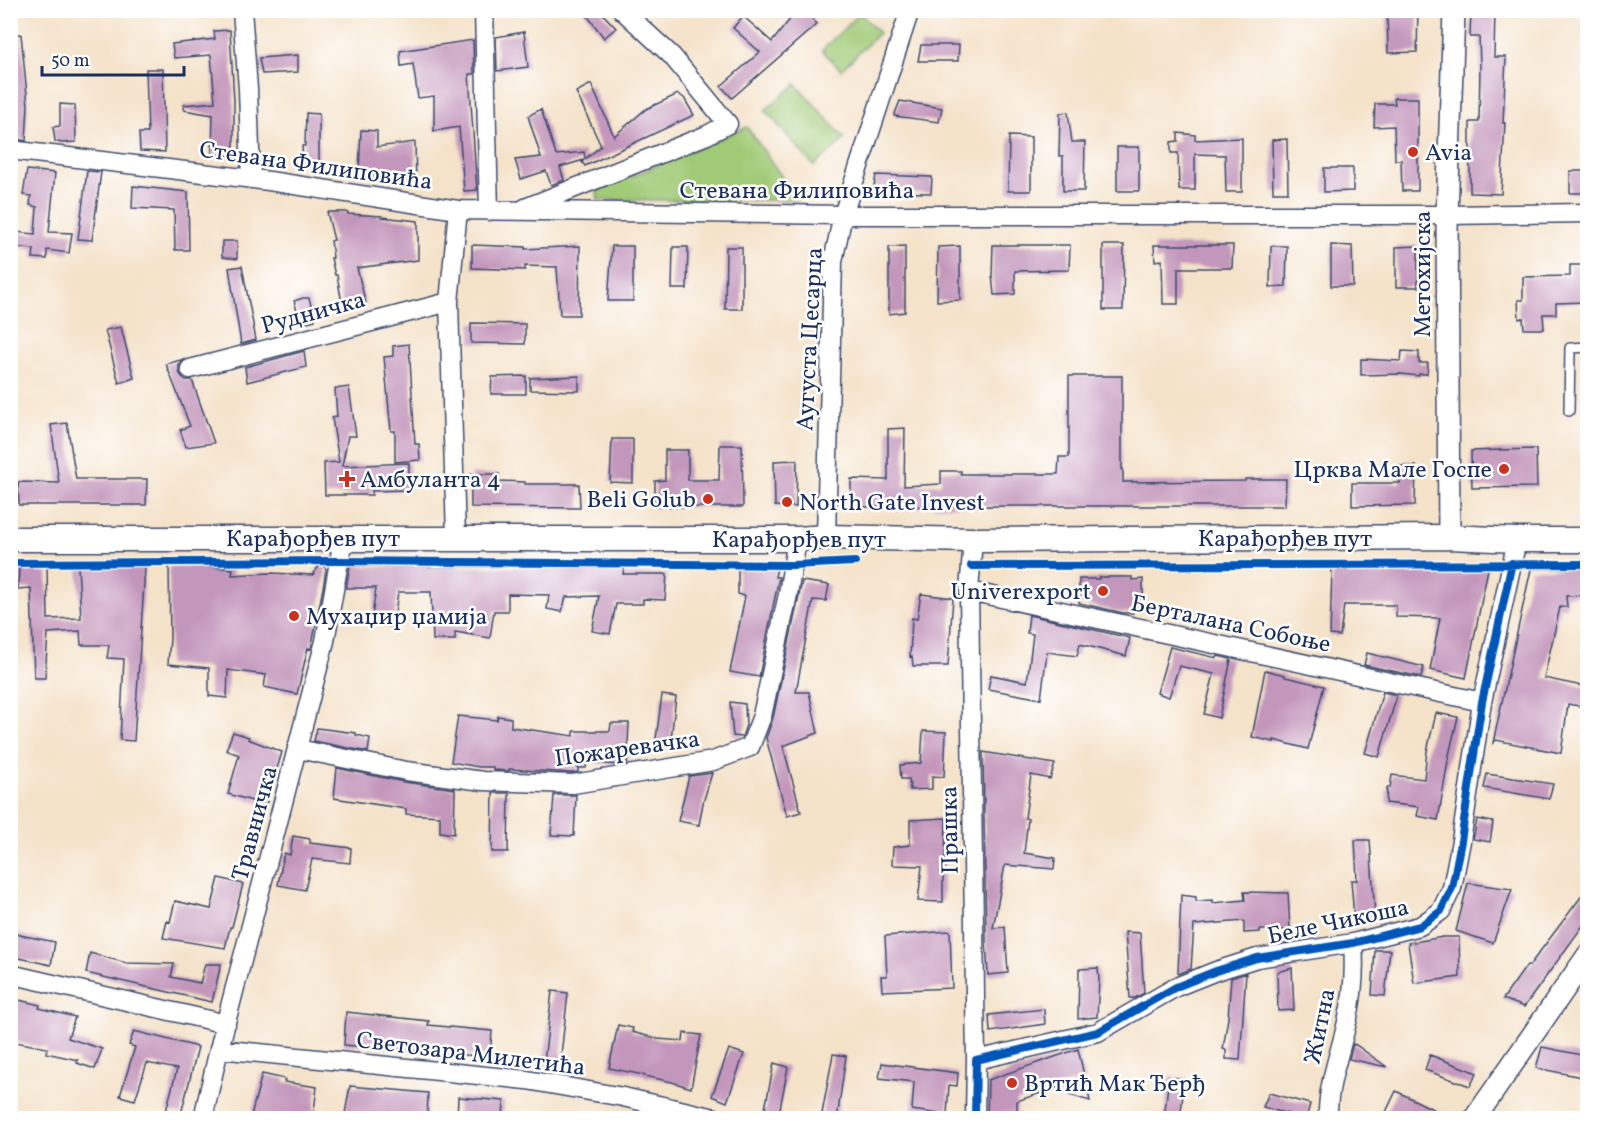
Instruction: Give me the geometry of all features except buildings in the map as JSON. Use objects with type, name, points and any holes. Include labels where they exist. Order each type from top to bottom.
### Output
[{"type":"main road","name":"Карађорђев пут","points":[[10,539],[797,539],[826,537],[973,540],[1449,537],[1587,540]]},
{"type":"street","points":[[242,10],[249,100],[251,179]]},
{"type":"street","points":[[484,10],[489,211]]},
{"type":"street","points":[[517,212],[707,135],[728,124],[672,56],[622,10]]},
{"type":"street","name":"Аугуста Цесарца","points":[[826,537],[833,261],[843,216],[910,10]]},
{"type":"street","name":"Метохијска","points":[[1449,537],[1447,215],[1454,10]]},
{"type":"street","name":"Стевана Филиповића","points":[[10,150],[251,179],[458,210],[843,216],[1587,213]]},
{"type":"street","points":[[456,538],[448,302],[458,210]]},
{"type":"street","name":"Рудничка","points":[[190,369],[448,302]]},
{"type":"street","name":"Травничка","points":[[203,1119],[219,1049],[325,641],[343,538]]},
{"type":"street","name":"Пожаревачка","points":[[298,749],[406,771],[472,780],[573,784],[713,761],[750,747],[762,716],[788,594],[797,539]]},
{"type":"street","name":"Прашка","points":[[973,540],[969,591],[975,1119]]},
{"type":"street","name":"Беле Чикоша","points":[[976,1060],[1098,1032],[1176,987],[1216,971],[1257,958],[1353,943],[1420,926],[1441,911],[1452,888],[1482,702],[1517,540]]},
{"type":"street","name":"Берталана Собоње","points":[[969,591],[1482,702]]},
{"type":"street","name":"Житна","points":[[1328,1119],[1335,1066],[1348,1021],[1355,966],[1353,943]]},
{"type":"street","points":[[1475,1119],[1587,955]]},
{"type":"street","points":[[10,974],[226,1024]]},
{"type":"street","name":"Светозара Милетића","points":[[219,1049],[527,1080],[623,1097],[715,1119]]},
{"type":"lane","points":[[1569,411],[1570,348],[1587,347]]},
{"type":"green space","points":[[860,13],[879,33],[841,70],[822,50]]},
{"type":"green space","points":[[796,84],[845,139],[814,166],[765,110]]},
{"type":"green space","points":[[747,127],[798,200],[598,200],[597,191]]},
{"type":"cycle path","points":[[10,563],[339,561],[793,565],[855,562]]},
{"type":"cycle path","points":[[975,1118],[976,1060],[1098,1032],[1176,987],[1216,971],[1257,958],[1353,943],[1420,926],[1441,911],[1452,888],[1482,702],[1512,563]]},
{"type":"cycle path","points":[[971,566],[1588,564]]},
{"type":"place","name":"Avia","points":[[1413,152]]},
{"type":"place","name":"Црква Мале Госпе","points":[[1504,469]]},
{"type":"place","name":"Амбуланта 4","points":[[347,479]]},
{"type":"place","name":"Beli Golub","points":[[708,499]]},
{"type":"place","name":"North Gate Invest","points":[[787,502]]},
{"type":"place","name":"Univerexport","points":[[1103,591]]},
{"type":"place","name":"Мухаџир џамија","points":[[294,616]]},
{"type":"place","name":"Вртић Мак Ђерђ","points":[[1012,1083]]}]
